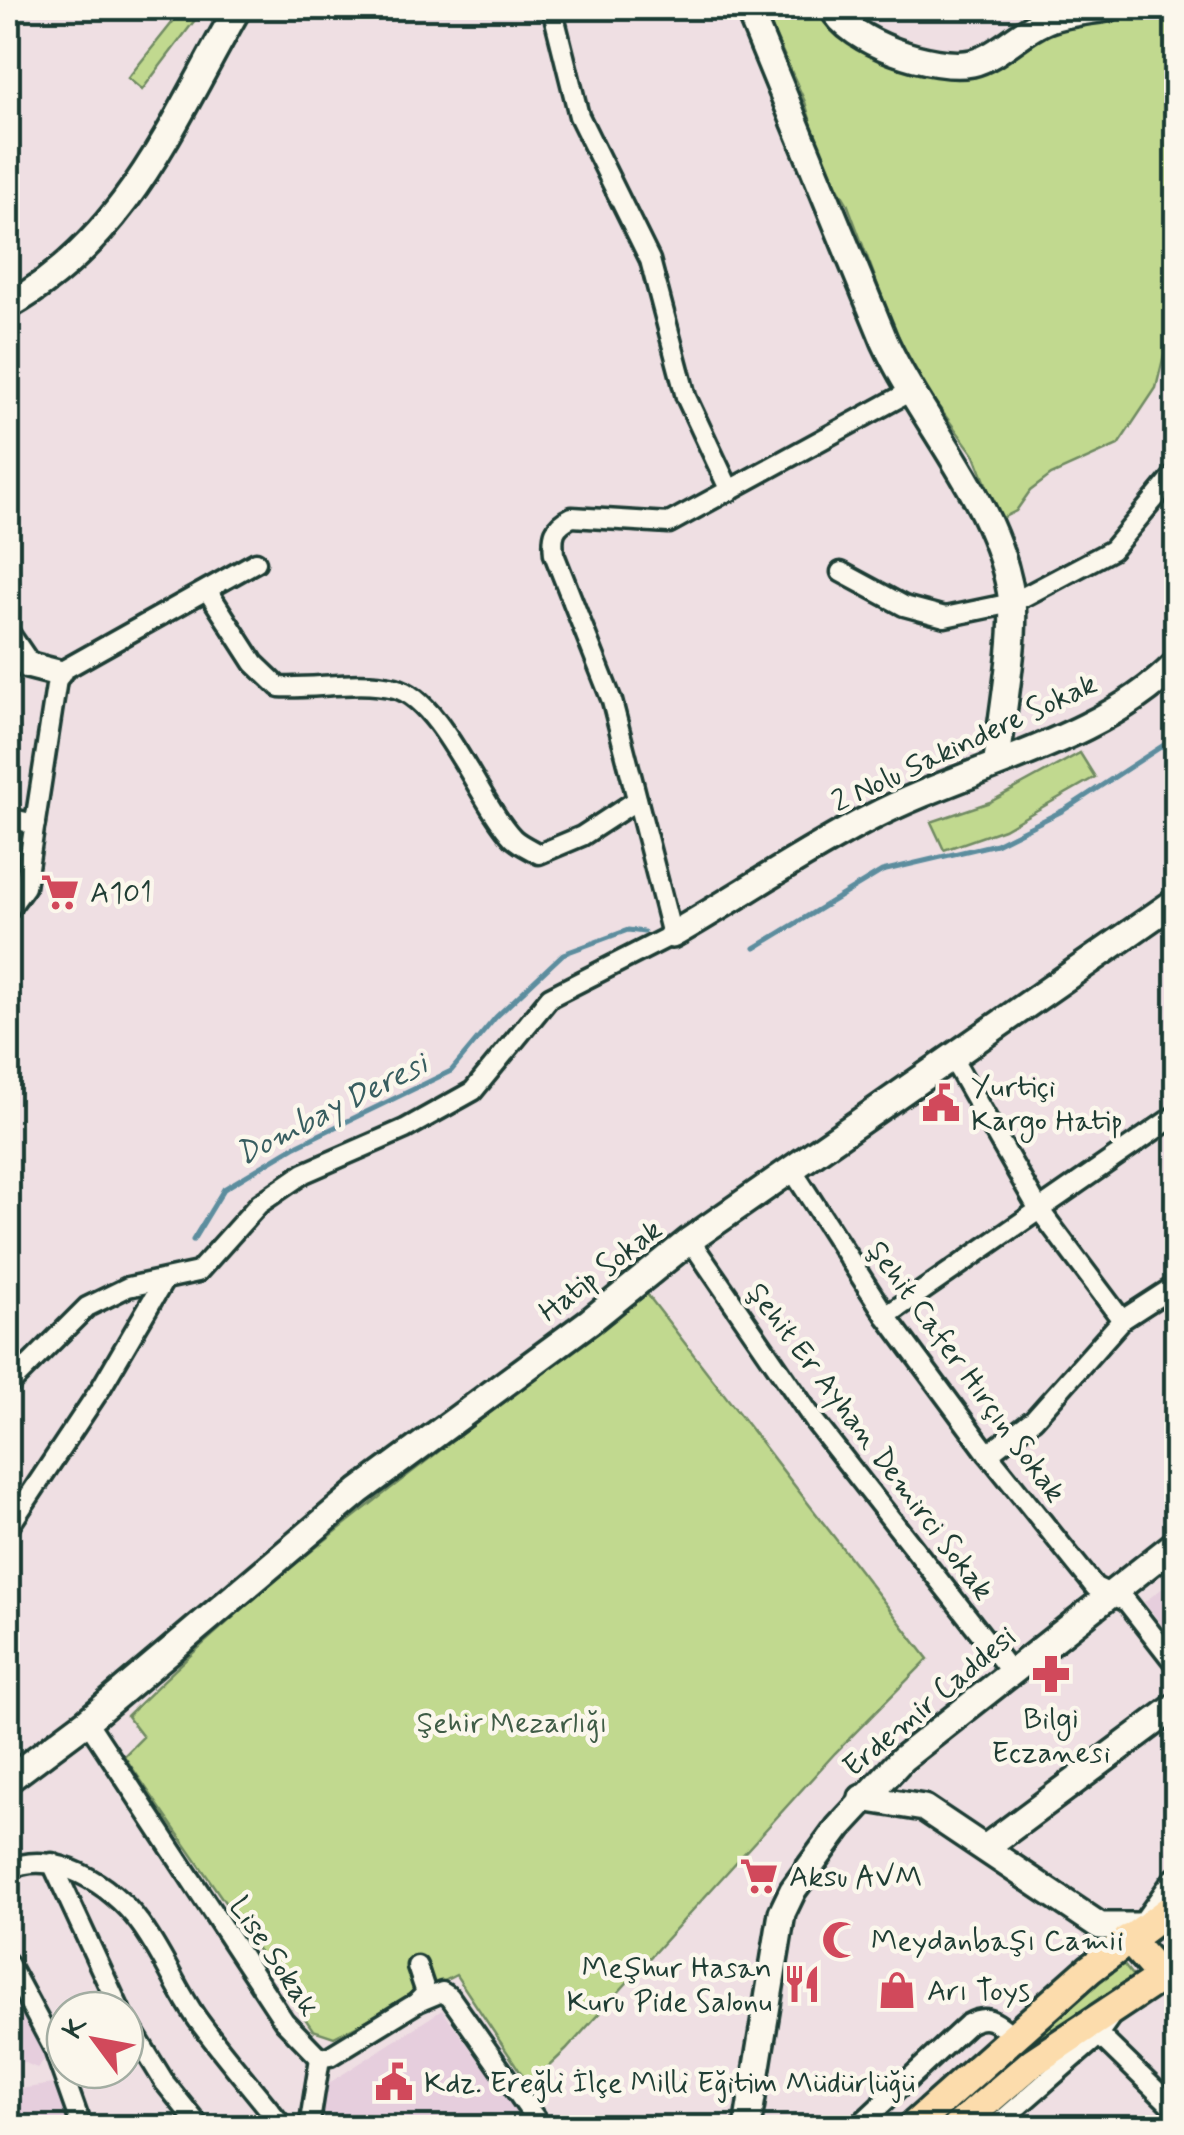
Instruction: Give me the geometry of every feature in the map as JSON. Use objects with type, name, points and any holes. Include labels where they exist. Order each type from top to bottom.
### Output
[{"type":"main road","points":[[911,2128],[1012,2035],[1176,1905]]},
{"type":"main road","points":[[956,2128],[1033,2062],[1120,2002],[1172,1973],[1136,1933]]},
{"type":"street","points":[[8,306],[95,240],[127,202],[193,96],[238,8]]},
{"type":"street","points":[[552,8],[579,116],[650,260],[686,397],[730,491]]},
{"type":"street","points":[[748,8],[909,392],[962,472],[993,534],[1012,603],[997,762]]},
{"type":"street","points":[[833,8],[839,21],[885,47],[925,61],[972,62],[1049,14],[1108,8]]},
{"type":"street","points":[[8,1386],[88,1307],[128,1287],[198,1272],[274,1194],[304,1172],[406,1129],[473,1091],[550,997],[672,935],[612,701],[554,554],[552,535],[560,523],[572,516],[668,522],[909,392]]},
{"type":"street","points":[[841,572],[904,606],[945,617],[1012,603],[1112,550],[1176,473]]},
{"type":"street","points":[[8,637],[28,666],[58,673],[256,562]]},
{"type":"street","points":[[207,590],[254,663],[280,687],[353,684],[398,688],[462,756],[514,840],[539,854],[582,836],[637,800]]},
{"type":"street","name":"2 Nolu Sakindere Sokak","points":[[672,935],[871,817],[1095,722],[1154,686],[1176,664]]},
{"type":"street","points":[[8,910],[25,887],[58,673]]},
{"type":"street","points":[[8,818],[35,824]]},
{"type":"street","name":"Hatip Sokak","points":[[8,1780],[87,1721],[358,1491],[590,1320],[690,1240],[1176,902]]},
{"type":"street","points":[[951,1056],[1038,1208],[1122,1320]]},
{"type":"street","points":[[886,1316],[1176,1115]]},
{"type":"street","name":"Şehit Cafer Hırçın Sokak","points":[[790,1168],[886,1316],[988,1454],[1095,1586],[1127,1602],[1176,1665]]},
{"type":"street","name":"Şehit Er Ayhan Demirci Sokak","points":[[690,1240],[816,1422],[1010,1671]]},
{"type":"street","points":[[8,1528],[101,1388],[163,1282]]},
{"type":"street","points":[[988,1454],[1034,1418],[1122,1320],[1176,1285]]},
{"type":"street","name":"Erdemir Caddesi","points":[[748,2128],[782,1913],[808,1868],[862,1798],[902,1759],[1176,1543]]},
{"type":"street","points":[[984,1848],[1176,1706]]},
{"type":"street","name":"Lise Sokak","points":[[87,1721],[284,2021],[320,2058],[418,2002]]},
{"type":"street","points":[[902,1759],[906,1778],[924,1808]]},
{"type":"street","points":[[862,1798],[924,1808],[1100,1926],[1136,1933],[1176,1881]]},
{"type":"street","points":[[8,1870],[35,1861],[52,1864],[112,1894],[139,1920],[198,2019],[284,2128]]},
{"type":"street","points":[[52,1864],[111,1990]]},
{"type":"street","points":[[8,1963],[54,2049],[82,2128]]},
{"type":"street","points":[[417,1966],[426,1993],[418,2002]]},
{"type":"street","points":[[418,2002],[432,1993],[450,1996],[542,2128]]},
{"type":"street","points":[[1005,2124],[1098,2034],[1120,2002]]},
{"type":"street","points":[[856,2128],[968,2024],[981,2017],[992,2019],[1012,2035]]},
{"type":"street","points":[[1098,2034],[1176,2110]]},
{"type":"street","points":[[145,2050],[201,2128]]},
{"type":"street","points":[[309,2128],[320,2058]]},
{"type":"shaded area","points":[[1176,1578],[1176,1644],[1144,1602]]},
{"type":"shaded area","points":[[8,1990],[45,2059],[37,2068],[8,2056]]},
{"type":"shaded area","points":[[442,2010],[528,2127],[315,2128],[326,2085]]},
{"type":"shaded area","points":[[45,2085],[45,2090],[55,2090],[75,2127],[8,2127],[8,2091]]},
{"type":"green space","points":[[184,8],[204,8],[142,90],[128,78]]},
{"type":"green space","points":[[763,8],[814,8],[862,41],[924,66],[1113,13],[1176,8],[1176,305],[1156,388],[1118,445],[1051,475],[1030,491],[1016,511],[1000,519],[975,456],[919,380],[895,331],[847,203],[822,161],[805,102]]},
{"type":"green space","points":[[1080,753],[1095,777],[1004,829],[944,850],[931,822],[990,802]]},
{"type":"green space","name":"Şehir Mezarlığı","points":[[647,1294],[928,1659],[835,1753],[566,2050],[529,2085],[456,1975],[334,2037],[313,2030],[124,1756],[143,1737],[127,1716],[187,1658],[314,1549]]},
{"type":"green space","points":[[1120,1960],[1135,1979],[1051,2030],[998,2070]]},
{"type":"waterway","name":"Dombay Deresi","points":[[755,948],[882,871],[996,844],[1064,810],[1176,737]]},
{"type":"waterway","name":"Dombay Deresi","points":[[193,1240],[224,1189],[294,1147],[451,1071],[496,1017],[563,954],[628,930],[644,932]]},
{"type":"place","name":"A101","points":[[60,892]]},
{"type":"place","name":"Yurtiçi Kargo Hatip","points":[[941,1103]]},
{"type":"place","name":"Bilgi Eczanesi","points":[[1051,1674]]},
{"type":"place","name":"Aksu AVM","points":[[759,1876]]},
{"type":"place","name":"Meydanbaşı Camii","points":[[841,1940]]},
{"type":"place","name":"Meşhur Hasan Kuru Pide Salonu","points":[[802,1984]]},
{"type":"place","name":"Arı Toys","points":[[897,1990]]},
{"type":"place","name":"Kdz. Ereğli İlçe Milli Eğitim Müdürlüğü","points":[[394,2082]]}]
